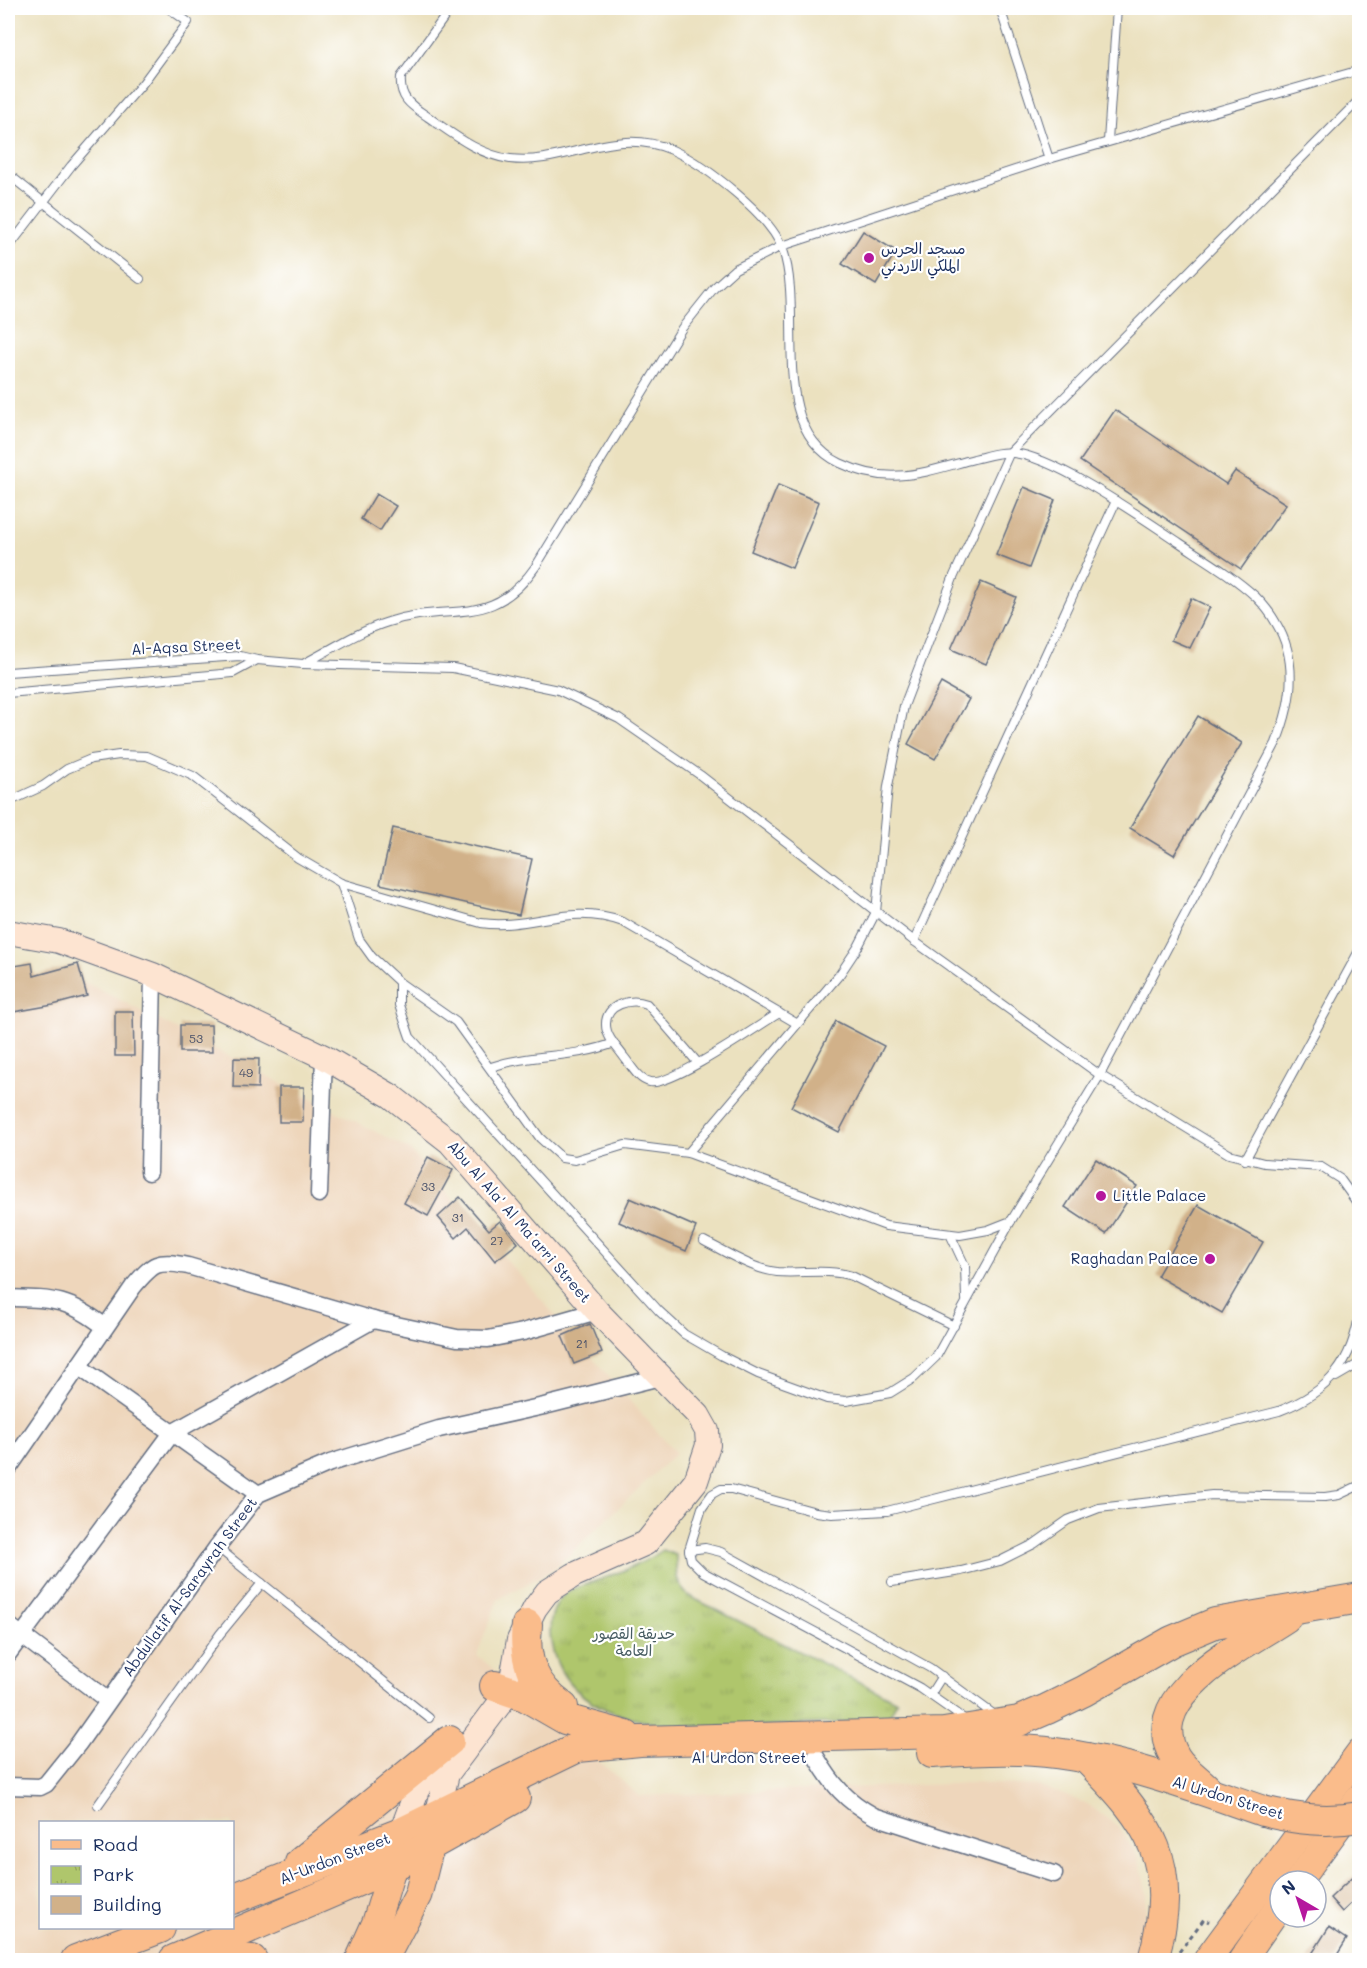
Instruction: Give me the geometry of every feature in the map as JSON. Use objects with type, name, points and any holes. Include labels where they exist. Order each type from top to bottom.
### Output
[{"type":"highway","name":"Al Urdon Street","points":[[182,1958],[395,1865],[434,1830],[569,1750],[640,1741],[944,1733],[992,1726],[1019,1720],[1065,1700],[1197,1629],[1215,1623],[1296,1611],[1359,1598]]},
{"type":"highway","points":[[1211,1793],[1175,1757],[1167,1730],[1172,1712],[1182,1695],[1203,1671],[1296,1611]]},
{"type":"highway","points":[[521,1638],[533,1675],[553,1700],[584,1723]]},
{"type":"highway","points":[[502,1688],[565,1719],[640,1741]]},
{"type":"highway","points":[[277,1882],[449,1741]]},
{"type":"highway","name":"Al Urdon Street","points":[[434,1830],[588,1761],[634,1758],[816,1757],[1020,1750],[1086,1758],[1150,1773],[1263,1811],[1294,1818],[1325,1821],[1359,1817]]},
{"type":"highway","points":[[1086,1758],[1123,1795],[1147,1828],[1155,1846],[1160,1866],[1162,1912],[1153,1960]]},
{"type":"highway","name":"Al-Urdon Street","points":[[234,1898],[401,1833],[434,1830]]},
{"type":"highway","points":[[76,1960],[157,1929]]},
{"type":"highway","points":[[182,1958],[252,1960]]},
{"type":"main road","points":[[1207,1960],[1359,1752]]},
{"type":"main road","points":[[1307,1869],[1359,1797]]},
{"type":"main road","points":[[384,1960],[418,1895],[434,1830]]},
{"type":"main road","points":[[358,1960],[376,1922],[395,1865],[401,1833]]},
{"type":"main road","points":[[1251,1955],[1268,1926]]},
{"type":"street","name":"Abu Al Ala' Al Maʻarri Street","points":[[8,932],[59,941],[153,975],[324,1058],[390,1096],[450,1142],[597,1311],[698,1415],[707,1431],[706,1459],[696,1481],[646,1543],[574,1575],[547,1592],[521,1638]]},
{"type":"street","points":[[149,1172],[153,975]]},
{"type":"street","points":[[319,1194],[324,1058]]},
{"type":"street","points":[[8,1469],[133,1287],[161,1261],[188,1266],[373,1320],[457,1338],[488,1339],[523,1332],[597,1311]]},
{"type":"street","points":[[8,1298],[50,1299],[68,1303],[105,1327]]},
{"type":"street","points":[[8,1654],[14,1630],[172,1433],[373,1320]]},
{"type":"street","points":[[78,1366],[258,1494]]},
{"type":"street","name":"Abdullatif Al-Sarayrah Street","points":[[8,1786],[40,1787],[46,1784],[79,1743],[216,1547],[258,1494],[330,1463],[439,1429],[544,1407],[660,1377]]},
{"type":"street","points":[[14,1630],[107,1700]]},
{"type":"street","points":[[434,1830],[447,1774],[502,1688],[521,1638]]},
{"type":"street","points":[[401,1833],[417,1790],[449,1741],[502,1688]]},
{"type":"street","points":[[816,1757],[841,1794],[854,1805],[874,1816],[1054,1874]]},
{"type":"lane","points":[[8,248],[71,166],[142,83],[188,22],[168,8]]},
{"type":"lane","points":[[399,982],[399,1005],[403,1021],[411,1037],[659,1311],[684,1334],[758,1374],[807,1394],[846,1401],[890,1393],[914,1378],[936,1358],[1011,1221],[1100,1075],[1276,743],[1288,714],[1292,684],[1288,653],[1281,634],[1259,599],[1235,579],[1116,501],[1044,462],[1010,452],[895,478],[864,474],[835,460],[812,438],[797,410],[792,378],[792,299],[782,246],[749,207],[700,168],[673,151],[653,144],[627,142],[580,148],[533,160],[509,159],[475,147],[409,104],[403,96],[401,77],[451,8]]},
{"type":"lane","points":[[1000,8],[1049,159]]},
{"type":"lane","points":[[1108,141],[1117,8]]},
{"type":"lane","points":[[303,664],[388,622],[415,615],[481,610],[497,604],[513,593],[536,566],[682,328],[697,308],[735,269],[782,246],[1049,159],[1359,70]]},
{"type":"lane","points":[[688,1153],[796,1023],[840,974],[858,947],[876,912],[888,786],[904,706],[953,578],[1010,452],[1359,99]]},
{"type":"lane","points":[[8,174],[140,279]]},
{"type":"lane","points":[[914,941],[1116,501]]},
{"type":"lane","name":"Al-Aqsa Street","points":[[8,672],[231,657],[257,660]]},
{"type":"lane","points":[[257,660],[303,664],[453,668],[558,690],[619,719],[691,769],[914,941],[1100,1075],[1210,1145],[1245,1160],[1321,1167],[1340,1179],[1359,1207]]},
{"type":"lane","name":"Al-Aqsa Street","points":[[8,693],[233,673],[257,660]]},
{"type":"lane","points":[[8,802],[44,786],[68,770],[91,759],[147,756],[193,776],[298,858],[341,883],[482,923],[497,925],[561,915],[588,913],[607,916],[623,922],[796,1023]]},
{"type":"lane","points":[[341,883],[359,939],[381,967],[456,1022],[491,1067],[540,1138],[562,1158],[575,1160],[625,1145],[688,1153],[869,1220],[902,1229],[972,1234],[1011,1221]]},
{"type":"lane","points":[[1245,1160],[1359,949]]},
{"type":"lane","points":[[698,1063],[647,1004],[636,1000],[625,1001],[609,1014],[605,1023],[607,1033],[614,1043],[641,1078],[649,1082],[658,1082],[698,1063],[779,1013]]},
{"type":"lane","points":[[491,1067],[528,1057],[582,1054],[614,1043]]},
{"type":"lane","points":[[950,1234],[965,1266],[966,1302]]},
{"type":"lane","points":[[704,1241],[755,1266],[775,1272],[837,1271],[852,1275],[954,1326]]},
{"type":"lane","points":[[1333,1378],[1348,1353],[1359,1309]]},
{"type":"lane","points":[[992,1726],[708,1575],[696,1566],[689,1550],[705,1501],[721,1489],[740,1490],[816,1512],[887,1510],[1279,1411],[1309,1399],[1333,1378],[1359,1362]]},
{"type":"lane","points":[[892,1582],[969,1569],[1000,1560],[1034,1544],[1068,1520],[1099,1508],[1163,1498],[1212,1495],[1324,1497],[1339,1495],[1359,1485]]},
{"type":"lane","points":[[216,1547],[429,1718]]},
{"type":"lane","points":[[689,1550],[705,1548],[720,1552],[942,1676],[992,1726]]},
{"type":"lane","points":[[98,1805],[220,1634],[261,1583]]},
{"type":"lane","points":[[930,1695],[942,1676]]},
{"type":"path","points":[[1172,1960],[1204,1919]]},
{"type":"shaded area","points":[[8,970],[81,980],[409,1149],[676,1453],[553,1570],[498,1599],[477,1655],[639,1796],[974,1783],[1038,1786],[1086,1803],[1119,1827],[1139,1859],[1147,1896],[1144,1943],[1140,1960],[8,1960]]},
{"type":"green space","name":"حديقة القصور العامة","points":[[663,1550],[676,1555],[676,1573],[679,1583],[689,1596],[897,1701],[887,1720],[752,1727],[681,1726],[646,1721],[612,1712],[584,1696],[563,1674],[551,1642],[551,1621],[558,1602],[570,1590],[629,1568]]},
{"type":"building","name":"مسجد الحرس الملكي الاردني","points":[[863,231],[896,251],[876,285],[842,264]]},
{"type":"building","points":[[1115,410],[1226,484],[1235,471],[1286,504],[1241,569],[1080,461]]},
{"type":"building","points":[[778,485],[819,502],[792,568],[751,551]]},
{"type":"building","points":[[1024,487],[1055,500],[1029,568],[996,555]]},
{"type":"building","points":[[376,494],[396,506],[380,531],[361,519]]},
{"type":"building","points":[[981,582],[1016,597],[986,664],[951,649]]},
{"type":"building","points":[[1191,598],[1210,607],[1190,648],[1171,640]]},
{"type":"building","points":[[941,683],[969,699],[935,759],[908,744]]},
{"type":"building","points":[[1198,716],[1242,743],[1174,855],[1130,828]]},
{"type":"building","points":[[393,828],[532,859],[519,915],[380,884]]},
{"type":"building","points":[[32,963],[34,976],[78,964],[87,996],[13,1012],[8,967]]},
{"type":"building","points":[[115,1011],[133,1011],[134,1056],[115,1056]]},
{"type":"building","points":[[836,1021],[884,1046],[839,1132],[791,1107]]},
{"type":"building","points":[[180,1025],[211,1025],[212,1052],[180,1052]]},
{"type":"building","points":[[234,1058],[259,1059],[258,1088],[233,1087]]},
{"type":"building","points":[[279,1087],[304,1087],[303,1122],[279,1122]]},
{"type":"building","points":[[428,1157],[453,1170],[428,1216],[404,1203]]},
{"type":"building","name":"Little Palace","points":[[1096,1159],[1137,1186],[1106,1234],[1065,1207]]},
{"type":"building","points":[[460,1197],[489,1230],[500,1221],[518,1243],[495,1261],[468,1227],[456,1238],[438,1217]]},
{"type":"building","points":[[630,1198],[696,1227],[686,1251],[619,1222]]},
{"type":"building","name":"Raghadan Palace","points":[[1198,1205],[1263,1242],[1222,1313],[1157,1276]]},
{"type":"building","points":[[590,1324],[602,1353],[574,1364],[562,1336]]},
{"type":"building","points":[[1359,1871],[1359,1896],[1342,1912],[1330,1898]]},
{"type":"building","points":[[1329,1927],[1347,1939],[1334,1960],[1308,1960],[1328,1929]]},
{"type":"place","name":"مسجد الحرس الملكي الاردني","points":[[869,258]]},
{"type":"place","name":"Little Palace","points":[[1101,1196]]},
{"type":"place","name":"Raghadan Palace","points":[[1210,1259]]}]
